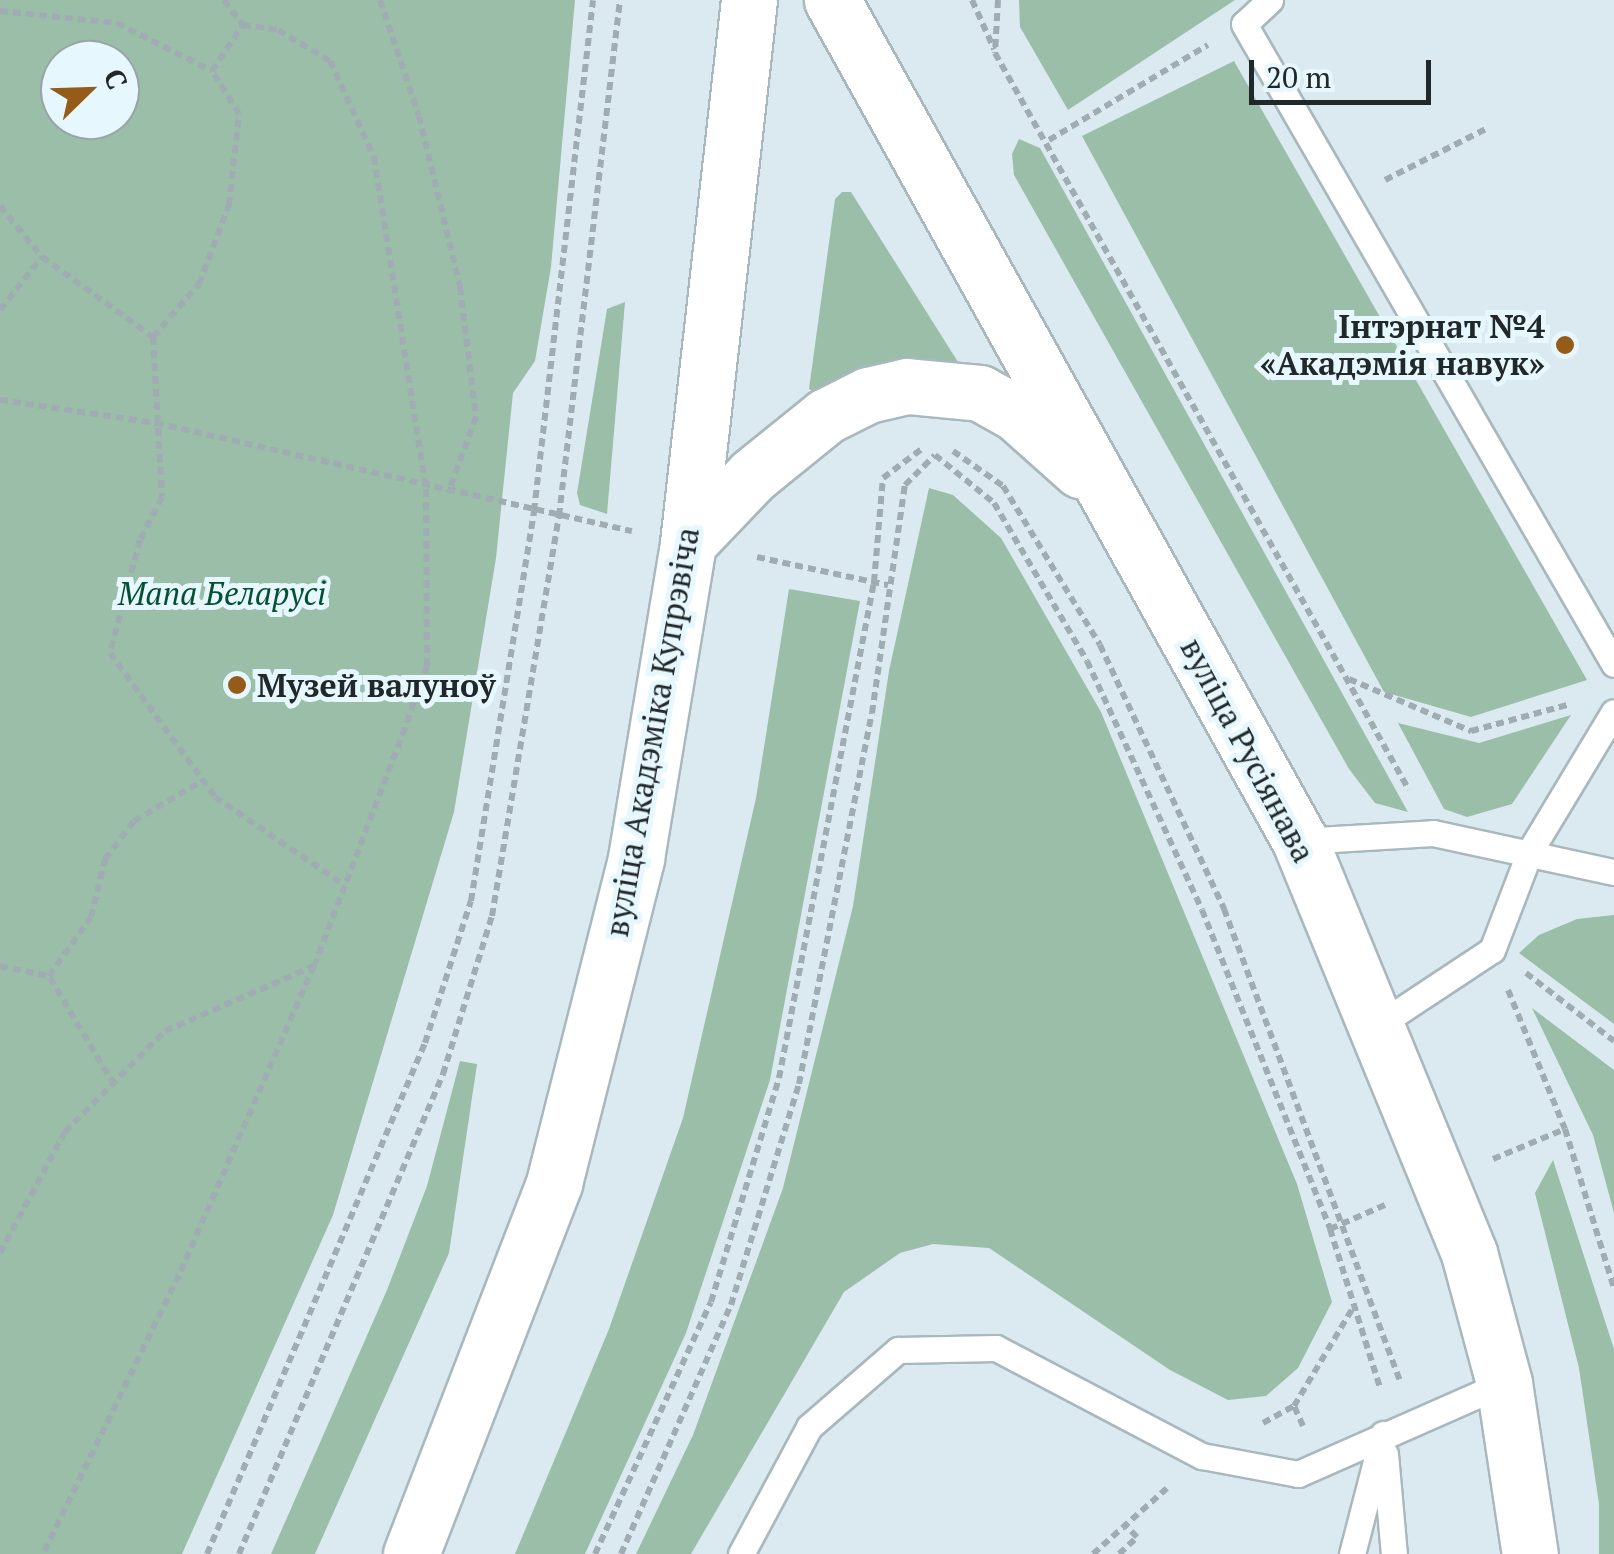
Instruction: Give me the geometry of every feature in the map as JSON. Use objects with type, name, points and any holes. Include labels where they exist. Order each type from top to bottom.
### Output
[{"type":"main road","name":"вуліца Акадэміка Купрэвіча","points":[[411,1554],[554,1182],[636,858],[688,542],[749,0]]},
{"type":"main road","name":"вуліца Русіянава","points":[[832,0],[1118,507],[1300,840],[1380,1024],[1468,1253],[1504,1382],[1530,1554]]},
{"type":"main road","points":[[688,542],[753,475],[826,416],[868,395],[907,386],[980,393],[1016,413],[1118,507]]},
{"type":"lane","points":[[1270,0],[1244,24],[1614,664]]},
{"type":"lane","points":[[1380,1024],[1492,950],[1530,851],[1614,712]]},
{"type":"lane","points":[[1300,840],[1433,833],[1614,872]]},
{"type":"lane","points":[[742,1554],[810,1427],[898,1350],[996,1348],[1202,1456],[1298,1474],[1397,1426],[1504,1382]]},
{"type":"lane","points":[[1352,1554],[1397,1426]]},
{"type":"lane","points":[[1394,1554],[1397,1426]]},
{"type":"path","points":[[43,1554],[180,1275],[314,966],[341,884],[427,666],[426,488],[374,157],[330,60],[278,30],[243,25],[224,0]]},
{"type":"path","points":[[380,0],[419,116],[460,287],[476,417],[448,493]]},
{"type":"path","points":[[207,1554],[424,1044],[471,901],[534,511],[594,0]]},
{"type":"path","points":[[239,1554],[443,1074],[492,916],[559,516],[620,0]]},
{"type":"path","points":[[972,0],[995,53],[1049,140],[1433,833]]},
{"type":"path","points":[[995,53],[998,0]]},
{"type":"path","points":[[0,11],[116,22],[212,71],[239,114],[229,204],[199,284],[153,337],[162,497],[140,540],[110,653],[216,797],[341,884]]},
{"type":"path","points":[[1049,140],[1244,24]]},
{"type":"path","points":[[212,71],[243,25]]},
{"type":"path","points":[[1346,199],[1486,129]]},
{"type":"path","points":[[0,206],[42,257],[153,337]]},
{"type":"path","points":[[0,310],[42,257]]},
{"type":"path","points":[[0,400],[156,423],[534,511]]},
{"type":"path","points":[[594,1554],[712,1302],[779,1078],[874,582],[883,478],[936,439]]},
{"type":"path","points":[[949,448],[1003,486],[1100,645],[1224,910],[1397,1426]]},
{"type":"path","points":[[621,1554],[731,1305],[799,1084],[872,713],[904,484],[935,456],[994,503],[1088,662],[1202,910],[1322,1212],[1397,1426]]},
{"type":"path","points":[[1348,678],[1471,731],[1578,702]]},
{"type":"path","points":[[49,976],[91,917],[105,859],[134,821],[204,780]]},
{"type":"path","points":[[1492,950],[1614,1040]]},
{"type":"path","points":[[1492,950],[1566,1129],[1614,1288]]},
{"type":"path","points":[[0,966],[49,976],[114,1085]]},
{"type":"path","points":[[0,1253],[65,1132],[165,1032],[314,966]]},
{"type":"path","points":[[1119,1554],[1137,1537],[1125,1525]]},
{"type":"green space","name":"Музей валуноў","points":[[0,0],[575,0],[551,267],[535,361],[513,393],[496,558],[454,812],[333,1215],[182,1554],[0,1554]]},
{"type":"green space","points":[[1019,0],[1235,0],[1068,110],[1020,27]]},
{"type":"green space","points":[[1234,61],[1587,680],[1471,717],[1384,692],[1082,136]]},
{"type":"green space","points":[[1019,139],[1040,148],[1408,812],[1375,803],[1349,769],[1014,175],[1012,154]]},
{"type":"green space","points":[[842,192],[851,192],[958,362],[924,364],[826,398],[809,389],[835,199]]},
{"type":"green space","points":[[625,302],[607,514],[580,505],[577,493],[607,309]]},
{"type":"green space","points":[[929,488],[953,495],[1001,538],[1101,712],[1297,1184],[1332,1302],[1298,1368],[1266,1396],[1228,1400],[1170,1370],[989,1248],[933,1244],[900,1253],[844,1292],[691,1554],[636,1554],[693,1435],[783,1188],[853,906],[889,671]]},
{"type":"green space","points":[[789,589],[860,601],[770,1080],[686,1333],[585,1554],[515,1554],[609,1329],[683,1118],[756,798]]},
{"type":"green space","points":[[1571,715],[1512,804],[1467,817],[1444,809],[1398,723],[1479,743]]},
{"type":"green space","points":[[1614,915],[1614,1024],[1519,953],[1539,935],[1577,919]]},
{"type":"green space","points":[[1532,1008],[1614,1070],[1614,1213],[1593,1135]]},
{"type":"green space","points":[[460,1061],[477,1064],[449,1253],[315,1554],[271,1554],[387,1290],[427,1186]]},
{"type":"green space","points":[[1553,1160],[1614,1349],[1614,1554],[1599,1554],[1599,1504],[1579,1368],[1535,1193]]},
{"type":"place","name":"Інтэрнат №4 «Акадэмія навук»","points":[[1565,345]]},
{"type":"place","name":"Музей валуноў","points":[[237,685]]},
{"type":"park label","name":"Мапа Беларусі","points":[[222,593]]}]
